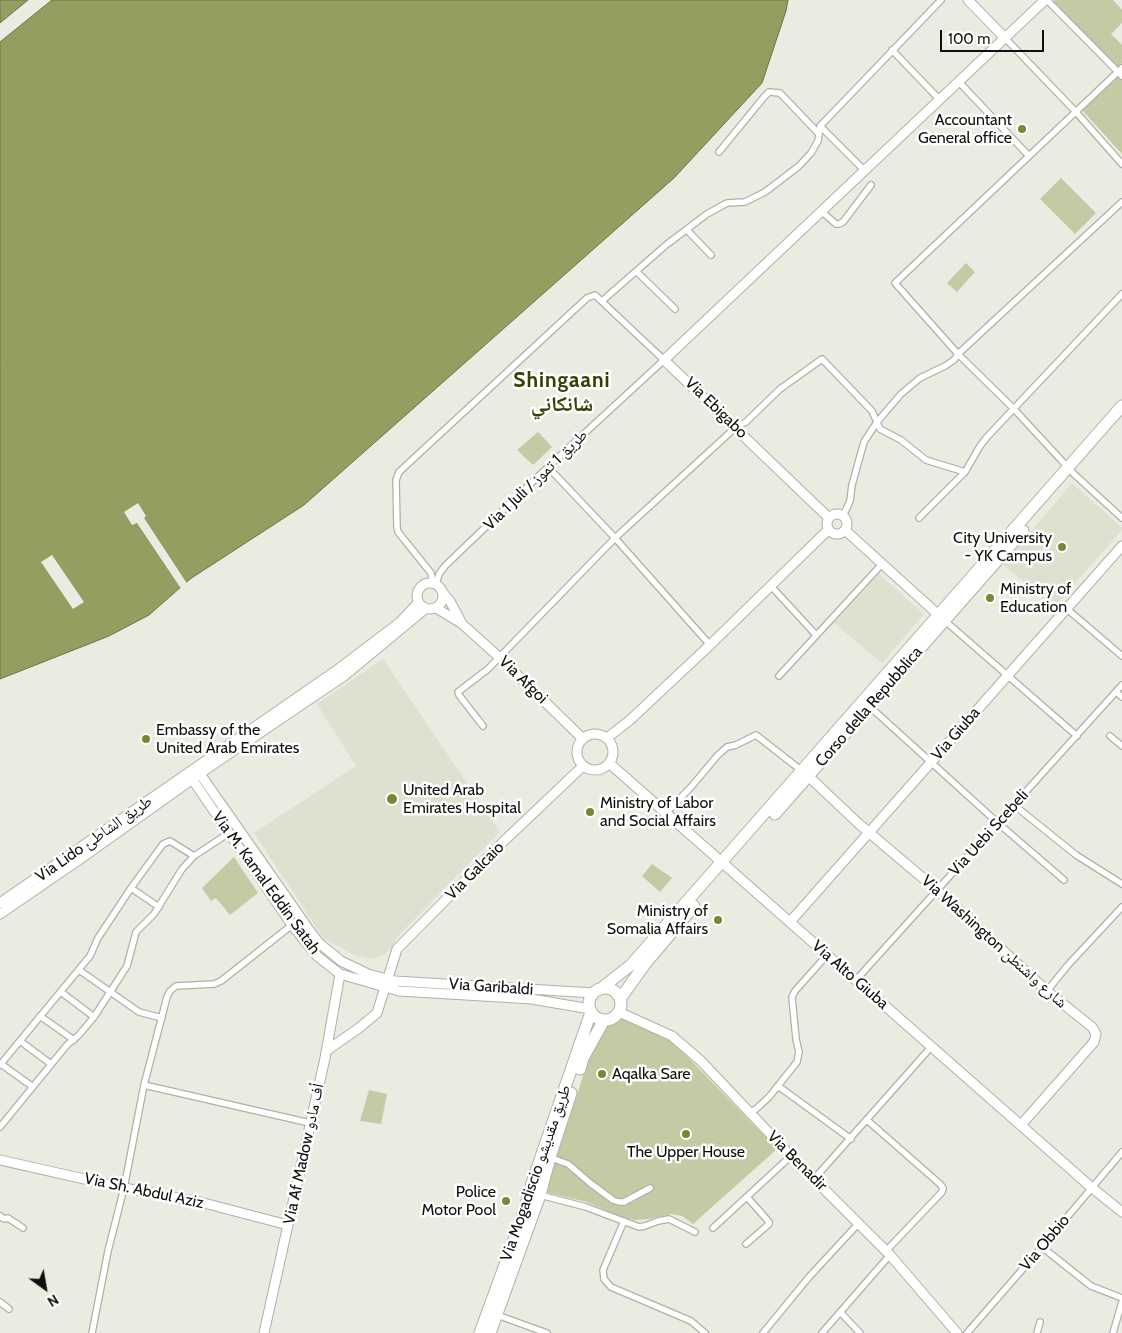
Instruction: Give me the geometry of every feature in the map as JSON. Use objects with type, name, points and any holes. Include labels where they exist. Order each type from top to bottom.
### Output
[{"type":"highway","points":[[1071,471],[1122,406]]},
{"type":"highway","points":[[725,865],[644,964],[620,999],[619,1012],[613,1018],[599,1019],[591,1010],[590,1000],[597,991],[631,965],[725,865],[1071,471],[1122,418]]},
{"type":"highway","points":[[597,991],[604,988],[614,991],[620,999]]},
{"type":"highway","name":"Via Mogadiscio طريق مقديشو","points":[[480,1333],[499,1296],[540,1195],[546,1156],[591,1010]]},
{"type":"highway","name":"Via Mogadiscio طريق مقديشو","points":[[490,1333],[497,1315],[499,1296],[521,1222],[584,1058],[604,1020]]},
{"type":"street","points":[[434,584],[431,573],[398,532],[396,480],[398,472],[587,298],[595,295],[602,301],[666,245],[716,207],[727,203],[745,202],[776,185],[811,153],[818,141],[820,126],[942,0]]},
{"type":"street","points":[[968,0],[1076,112],[1122,164]]},
{"type":"street","points":[[664,360],[1046,0],[1121,72],[895,283],[958,354],[1013,408],[1071,471],[1122,518]]},
{"type":"street","points":[[892,50],[939,99]]},
{"type":"street","points":[[958,82],[1029,156]]},
{"type":"street","points":[[719,152],[769,92],[780,93],[819,134]]},
{"type":"street","points":[[820,126],[864,170]]},
{"type":"street","points":[[821,211],[836,224],[843,222],[871,185]]},
{"type":"street","points":[[843,516],[850,501],[861,450],[876,422],[912,383],[954,360],[958,354],[1122,202]]},
{"type":"street","points":[[686,230],[711,255]]},
{"type":"street","points":[[637,272],[675,309]]},
{"type":"street","points":[[919,518],[965,472],[980,446],[1013,408],[1122,294]]},
{"type":"street","name":"Via Ebigabo","points":[[602,301],[828,518]]},
{"type":"street","points":[[483,726],[458,692],[488,669],[615,538],[736,428],[746,422],[780,389],[822,359],[872,411],[880,428],[901,440],[926,460],[965,472]]},
{"type":"street","name":"Via 1 Juli / طريق 1 تموز","points":[[434,584],[445,566],[548,467],[664,360]]},
{"type":"street","points":[[548,467],[615,538],[710,645]]},
{"type":"street","points":[[834,514],[843,516],[847,521],[845,530],[836,534],[828,530],[826,524],[828,518],[834,514]]},
{"type":"street","points":[[607,738],[630,720],[710,645],[828,530]]},
{"type":"street","points":[[845,530],[941,618],[1077,736]]},
{"type":"street","name":"Via Giuba","points":[[790,922],[1122,546]]},
{"type":"street","points":[[779,676],[882,564]]},
{"type":"street","points":[[422,606],[417,594],[419,589],[428,583],[434,584],[440,587],[450,601],[461,622]]},
{"type":"street","points":[[771,586],[816,635]]},
{"type":"street","points":[[436,608],[442,602],[443,593]]},
{"type":"street","points":[[194,774],[422,606],[436,608],[461,622]]},
{"type":"street","points":[[1067,609],[1122,656]]},
{"type":"street","name":"Via Afgoi","points":[[461,622],[583,739]]},
{"type":"street","name":"Via Uebi Scebeli","points":[[856,980],[1122,685]]},
{"type":"street","points":[[1116,692],[1122,698]]},
{"type":"street","points":[[867,704],[1064,880]]},
{"type":"street","points":[[592,735],[607,738],[613,750],[609,763],[598,770],[583,766],[579,761],[577,750],[583,739],[592,735]]},
{"type":"street","points":[[666,813],[727,747],[736,746],[756,735],[806,774]]},
{"type":"street","points":[[1110,736],[1122,746]]},
{"type":"street","name":"Via Alto Giuba","points":[[609,763],[1091,1187],[1122,1212]]},
{"type":"street","name":"Via Galcaio","points":[[326,1051],[377,1013],[397,949],[504,841],[583,766]]},
{"type":"street","name":"Via Lido طريق الشاطئ","points":[[0,903],[159,803],[194,774]]},
{"type":"street","name":"Via Lido طريق الشاطئ","points":[[0,914],[81,853],[194,774]]},
{"type":"street","name":"Via M. Kamal Eddin Satah","points":[[194,774],[229,833],[292,925],[316,956],[340,974],[387,984]]},
{"type":"street","name":"Via M. Kamal Eddin Satah","points":[[194,774],[319,943],[341,961],[387,984]]},
{"type":"street","name":"Via Washington شارع واشنطن","points":[[806,774],[869,833],[937,890],[1047,991],[1092,1027],[1096,1034],[1094,1042],[1021,1125]]},
{"type":"street","points":[[1014,805],[1076,855],[1122,884]]},
{"type":"street","points":[[0,1127],[66,1045],[80,1035],[94,1017],[127,966],[136,932],[159,907],[182,869],[194,856],[229,833]]},
{"type":"street","points":[[33,1087],[1,1065],[90,956],[98,938],[163,844],[170,842],[194,856]]},
{"type":"street","points":[[131,888],[159,907]]},
{"type":"street","points":[[1047,991],[1068,965],[1122,907]]},
{"type":"street","points":[[92,1333],[108,1251],[124,1188],[144,1085],[167,997],[176,986],[214,984],[221,981],[292,925]]},
{"type":"street","points":[[304,940],[312,934]]},
{"type":"street","points":[[749,1113],[756,1109],[778,1086],[800,1057],[796,1039],[792,997],[795,991],[827,955]]},
{"type":"street","points":[[79,970],[139,1012],[162,1018]]},
{"type":"street","name":"Via Af Madow أف مادو","points":[[264,1333],[326,1051],[340,974]]},
{"type":"street","name":"Via Garibaldi","points":[[387,984],[415,983],[597,991]]},
{"type":"street","name":"Via Garibaldi","points":[[387,984],[400,991],[532,999],[591,1010]]},
{"type":"street","points":[[61,992],[94,1017]]},
{"type":"street","name":"Via Benadir","points":[[619,1012],[672,1036],[701,1061],[749,1113],[888,1253],[957,1333]]},
{"type":"street","points":[[40,1016],[74,1040]]},
{"type":"street","points":[[20,1041],[52,1064]]},
{"type":"street","points":[[814,1179],[932,1046]]},
{"type":"street","points":[[144,1085],[310,1123]]},
{"type":"street","points":[[778,1086],[851,1138]]},
{"type":"street","points":[[822,1333],[888,1253],[942,1192],[943,1188],[867,1120]]},
{"type":"street","name":"Via Obbio","points":[[967,1333],[1122,1152]]},
{"type":"street","points":[[546,1156],[568,1164],[605,1194],[619,1202],[624,1202],[650,1188]]},
{"type":"street","points":[[713,1228],[791,1156]]},
{"type":"street","name":"Via Sh. Abdul Aziz","points":[[0,1160],[124,1188],[200,1202],[288,1225]]},
{"type":"street","points":[[540,1195],[586,1207],[639,1227],[669,1218],[695,1232]]},
{"type":"street","points":[[746,1244],[769,1224],[747,1197]]},
{"type":"street","points":[[0,1216],[4,1219],[8,1218],[24,1228]]},
{"type":"street","points":[[624,1220],[603,1270],[604,1279],[611,1287],[691,1321],[706,1333]]},
{"type":"street","points":[[763,1333],[809,1277],[858,1224]]},
{"type":"street","points":[[1042,1247],[1090,1286],[1122,1298]]},
{"type":"street","points":[[0,1302],[10,1308]]},
{"type":"street","points":[[1116,1332],[1122,1302]]},
{"type":"street","points":[[840,1312],[860,1333]]},
{"type":"street","points":[[497,1315],[547,1333]]},
{"type":"street","points":[[1037,1333],[1040,1322]]},
{"type":"shaded area","points":[[0,0],[28,0],[0,23]]},
{"type":"shaded area","points":[[52,0],[788,0],[762,83],[674,178],[304,505],[190,579],[149,615],[109,636],[0,679],[0,42]]},
{"type":"shaded area","points":[[1055,0],[1113,0],[1122,10],[1122,23],[1111,34],[1122,45],[1122,63],[1117,68],[1053,2]]},
{"type":"shaded area","points":[[1117,75],[1122,80],[1122,154],[1082,110]]},
{"type":"shaded area","points":[[1061,178],[1096,213],[1075,234],[1040,199]]},
{"type":"shaded area","points":[[966,263],[975,272],[957,292],[947,283]]},
{"type":"shaded area","points":[[538,432],[552,447],[533,465],[517,450]]},
{"type":"shaded area","name":"City University - YK Campus","points":[[1072,483],[1122,530],[1054,607],[1003,565]]},
{"type":"shaded area","points":[[879,574],[924,614],[882,663],[834,623]]},
{"type":"shaded area","name":"United Arab Emirates Hospital","points":[[383,659],[500,832],[396,938],[393,946],[384,955],[372,959],[357,956],[324,939],[254,833],[356,766],[317,704]]},
{"type":"shaded area","points":[[234,857],[258,893],[230,915],[216,898],[211,901],[202,888]]},
{"type":"shaded area","points":[[652,864],[672,878],[660,892],[642,876]]},
{"type":"shaded area","points":[[620,1017],[662,1034],[674,1043],[777,1149],[693,1224],[682,1216],[671,1214],[649,1219],[635,1220],[624,1218],[587,1202],[545,1192],[588,1061],[609,1024]]},
{"type":"shaded area","points":[[369,1090],[387,1094],[381,1124],[360,1121]]},
{"type":"pier","points":[[138,503],[146,516],[144,518],[188,585],[182,590],[137,523],[132,525],[124,512]]},
{"type":"pier","points":[[52,555],[84,602],[73,609],[41,562]]},
{"type":"place","name":"Accountant General office","points":[[1022,129]]},
{"type":"place","name":"City University - YK Campus","points":[[1062,547]]},
{"type":"place","name":"Ministry of Education","points":[[990,598]]},
{"type":"place","name":"Embassy of the United Arab Emirates","points":[[146,739]]},
{"type":"place","name":"United Arab Emirates Hospital","points":[[392,799]]},
{"type":"place","name":"Ministry of Labor and Social Affairs","points":[[590,812]]},
{"type":"place","name":"Ministry of Somalia Affairs","points":[[718,920]]},
{"type":"place","name":"Aqalka Sare","points":[[602,1074]]},
{"type":"place","name":"The Upper House","points":[[686,1134]]},
{"type":"place","name":"Police Motor Pool","points":[[506,1201]]},
{"type":"district","name":"Shingaani شانكاني","points":[[562,393]]}]
